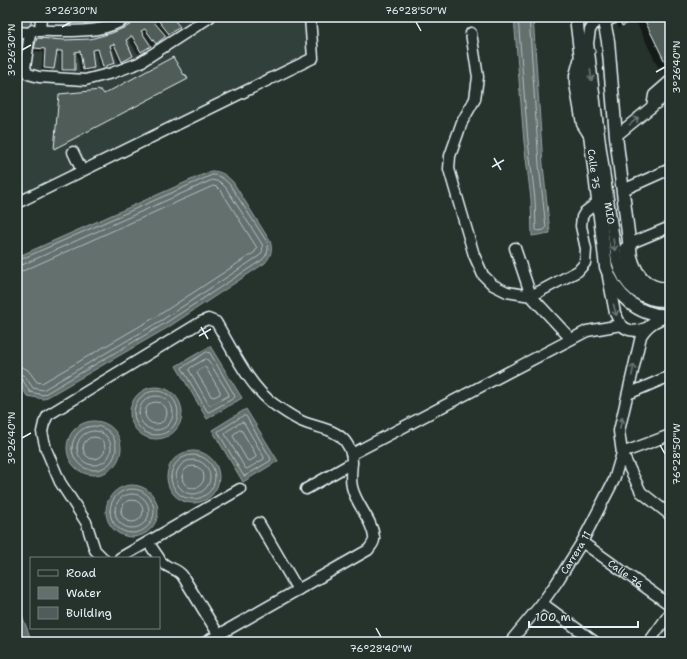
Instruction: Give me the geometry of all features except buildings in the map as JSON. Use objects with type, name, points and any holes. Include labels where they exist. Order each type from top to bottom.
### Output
[{"type":"main road","name":"Calle 75","points":[[576,17],[606,267],[620,294],[638,308],[656,315],[670,315]]},
{"type":"main road","points":[[598,19],[608,41],[616,136],[629,244],[633,265],[636,272],[649,285],[660,288],[670,288]]},
{"type":"street","points":[[41,17],[35,32],[25,68],[28,74],[39,77],[85,80],[112,73],[139,63],[196,21],[210,17]]},
{"type":"street","points":[[17,32],[86,31],[104,28],[122,22],[128,17]]},
{"type":"street","points":[[17,203],[313,58],[310,17]]},
{"type":"street","points":[[598,19],[616,17]]},
{"type":"street","name":"MIO","points":[[598,19],[627,268],[631,278],[637,286],[651,293],[665,295],[670,294]]},
{"type":"street","name":"MIO","points":[[598,19],[590,30],[588,43],[616,261],[627,285],[634,291],[650,300],[670,302]]},
{"type":"street","points":[[471,32],[478,77],[475,99],[462,122],[450,156],[449,169],[474,255],[482,275],[493,285],[507,292],[531,296],[578,271],[584,263],[586,249],[581,226],[582,217],[585,212],[598,202]]},
{"type":"street","points":[[652,106],[654,95],[670,81]]},
{"type":"street","points":[[616,136],[670,92]]},
{"type":"street","points":[[73,152],[82,171]]},
{"type":"street","points":[[623,190],[670,169]]},
{"type":"street","points":[[629,244],[670,227]]},
{"type":"street","points":[[515,248],[531,296],[571,339]]},
{"type":"street","points":[[606,267],[615,313],[621,325],[626,330],[640,331],[652,323],[670,315]]},
{"type":"street","points":[[102,557],[95,550],[86,522],[57,475],[46,449],[42,432],[44,423],[48,415],[201,322],[208,319],[216,322],[254,386],[265,397],[302,421],[338,434],[344,441],[352,458],[352,489],[373,530],[374,541],[368,550],[298,590],[221,638],[206,642]]},
{"type":"street","points":[[306,490],[352,458],[571,339],[587,331],[621,325]]},
{"type":"street","points":[[646,328],[641,336],[638,346],[620,432],[622,453],[642,492],[670,515]]},
{"type":"street","points":[[628,394],[670,376]]},
{"type":"street","points":[[622,453],[670,435]]},
{"type":"street","name":"Carrera 11","points":[[510,642],[542,603],[582,542],[614,480],[622,453]]},
{"type":"street","points":[[122,557],[240,489]]},
{"type":"street","points":[[259,522],[298,590]]},
{"type":"street","points":[[148,542],[158,557]]},
{"type":"street","name":"Calle 76","points":[[582,542],[670,605]]},
{"type":"street","points":[[160,560],[162,564],[178,571],[182,575],[221,638]]},
{"type":"street","points":[[542,603],[595,642]]},
{"type":"street","points":[[649,642],[670,613]]},
{"type":"shaded area","points":[[17,17],[310,17],[313,58],[17,203]]},
{"type":"water","points":[[514,17],[533,17],[543,165],[550,233],[532,236],[531,199],[524,142]]},
{"type":"water","points":[[211,171],[223,174],[233,182],[270,241],[271,253],[265,263],[167,328],[44,399],[27,396],[17,379],[17,257]]},
{"type":"water","points":[[210,346],[242,398],[207,419],[176,366]]},
{"type":"water","points":[[151,387],[161,387],[175,394],[182,408],[182,418],[175,432],[161,439],[151,439],[141,435],[134,428],[130,418],[130,408],[134,398],[141,391]]},
{"type":"water","points":[[246,409],[278,461],[243,482],[212,430]]},
{"type":"water","points":[[94,421],[109,426],[113,429],[116,433],[121,448],[116,463],[113,467],[109,470],[94,475],[79,470],[75,467],[72,463],[67,448],[72,433],[75,429],[79,426]]},
{"type":"water","points":[[188,451],[198,451],[212,458],[219,472],[219,482],[212,496],[198,503],[188,503],[178,499],[171,492],[167,482],[167,472],[171,462],[178,455]]},
{"type":"water","points":[[127,485],[137,485],[151,492],[158,506],[158,516],[151,530],[137,537],[127,537],[117,533],[110,526],[106,516],[106,506],[110,496],[117,489]]},
{"type":"water","points":[[17,596],[20,610],[32,642],[17,642]]}]
